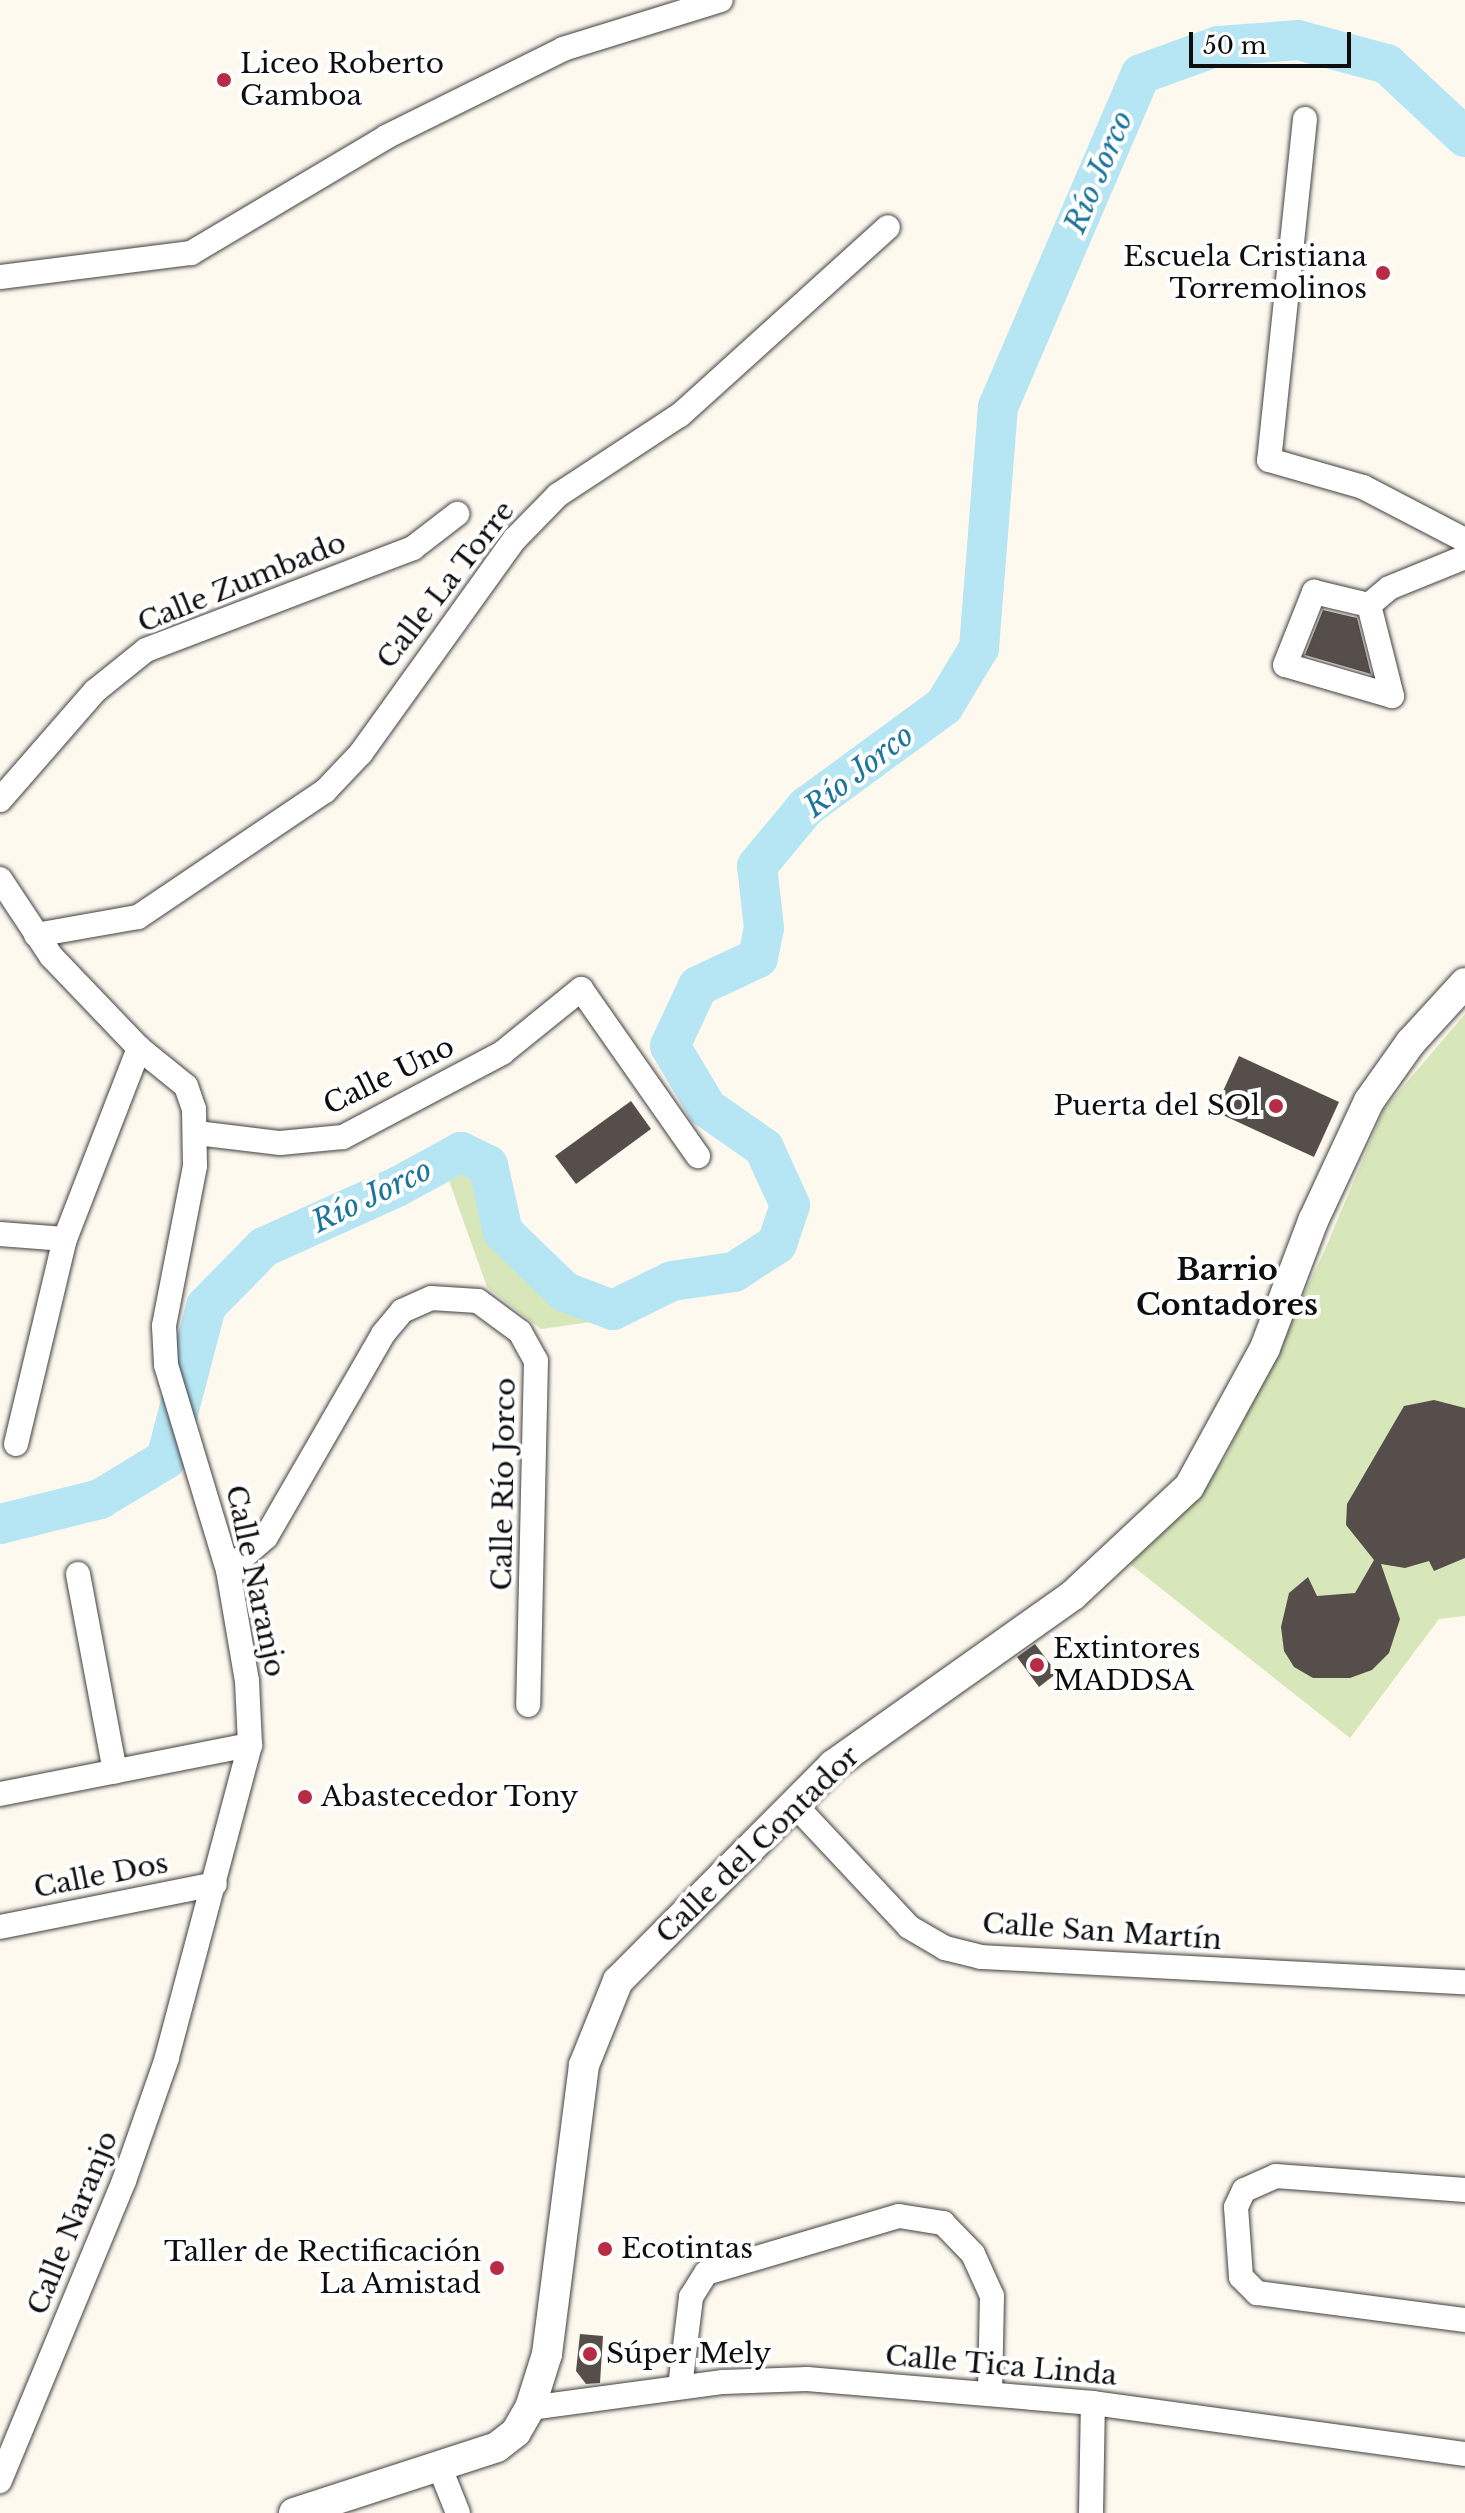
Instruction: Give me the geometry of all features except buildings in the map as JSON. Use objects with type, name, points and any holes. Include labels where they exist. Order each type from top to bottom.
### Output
[{"type":"street","points":[[0,277],[191,253],[386,137],[563,49],[721,0]]},
{"type":"street","points":[[1305,119],[1269,460],[1363,487],[1465,540]]},
{"type":"street","name":"Calle La Torre","points":[[36,935],[138,917],[325,791],[361,753],[515,539],[558,495],[680,415],[888,227]]},
{"type":"street","name":"Calle Zumbado","points":[[0,800],[95,691],[146,650],[413,548],[457,514]]},
{"type":"street","points":[[1369,605],[1389,588],[1465,557]]},
{"type":"street","points":[[1314,592],[1369,605],[1392,696],[1285,665],[1314,592]]},
{"type":"street","name":"Calle Naranjo","points":[[0,879],[36,935],[139,1048],[186,1086],[197,1133],[164,1326],[166,1365],[228,1570],[247,1681],[250,1745],[167,2058],[124,2181],[0,2481]]},
{"type":"street","name":"Calle del Contador","points":[[294,2513],[440,2468],[497,2447],[516,2432],[530,2408],[547,2354],[584,2065],[618,1981],[833,1765],[1073,1595],[1189,1487],[1265,1348],[1313,1221],[1369,1101],[1411,1042],[1465,983]]},
{"type":"street","name":"Calle Uno","points":[[197,1133],[280,1143],[343,1137],[502,1053],[581,989],[698,1156]]},
{"type":"street","points":[[16,1444],[65,1239],[139,1048]]},
{"type":"street","points":[[0,1234],[65,1239]]},
{"type":"street","name":"Calle Río Jorco","points":[[228,1570],[266,1537],[383,1334],[402,1311],[431,1298],[478,1301],[520,1332],[536,1361],[528,1705]]},
{"type":"street","points":[[78,1574],[115,1772]]},
{"type":"street","points":[[0,1794],[250,1745]]},
{"type":"street","name":"Calle San Martín","points":[[794,1804],[909,1927],[945,1948],[981,1957],[1465,1982]]},
{"type":"street","name":"Calle Dos","points":[[0,1927],[215,1884]]},
{"type":"street","points":[[1465,2190],[1276,2176],[1244,2190],[1236,2207],[1241,2277],[1257,2293],[1465,2320]]},
{"type":"street","points":[[680,2387],[691,2297],[706,2273],[899,2216],[925,2217],[962,2237],[992,2296],[990,2392]]},
{"type":"street","name":"Calle Tica Linda","points":[[530,2408],[680,2387],[807,2379],[1093,2403],[1465,2454]]},
{"type":"street","points":[[1091,2513],[1093,2403]]},
{"type":"street","points":[[440,2468],[458,2513]]},
{"type":"green space","points":[[1465,1014],[1465,1616],[1439,1619],[1350,1738],[1130,1564],[1190,1506],[1225,1458],[1324,1252],[1384,1109]]},
{"type":"green space","points":[[474,1169],[482,1174],[494,1237],[563,1299],[612,1319],[541,1329],[487,1287],[447,1175]]},
{"type":"waterway","name":"Río Jorco","points":[[0,1524],[100,1499],[166,1459],[206,1306],[264,1247],[397,1187],[461,1152],[488,1165],[503,1232],[565,1292],[613,1310],[672,1281],[734,1272],[777,1244],[790,1205],[764,1148],[707,1108],[670,1046],[698,986],[758,958],[764,928],[757,866],[806,807],[944,706],[979,648],[998,407],[1141,74],[1218,46],[1298,40],[1387,64],[1465,137]]},
{"type":"place","name":"Liceo Roberto Gamboa","points":[[224,80]]},
{"type":"place","name":"Escuela Cristiana Torremolinos","points":[[1383,273]]},
{"type":"place","name":"Puerta del SOl","points":[[1276,1106]]},
{"type":"place","name":"Extintores MADDSA","points":[[1037,1665]]},
{"type":"place","name":"Abastecedor Tony","points":[[305,1797]]},
{"type":"place","name":"Ecotintas","points":[[605,2249]]},
{"type":"place","name":"Taller de Rectificación La Amistad","points":[[497,2268]]},
{"type":"place","name":"Súper Mely","points":[[590,2354]]},
{"type":"district","name":"Barrio Contadores","points":[[1227,1287]]}]
